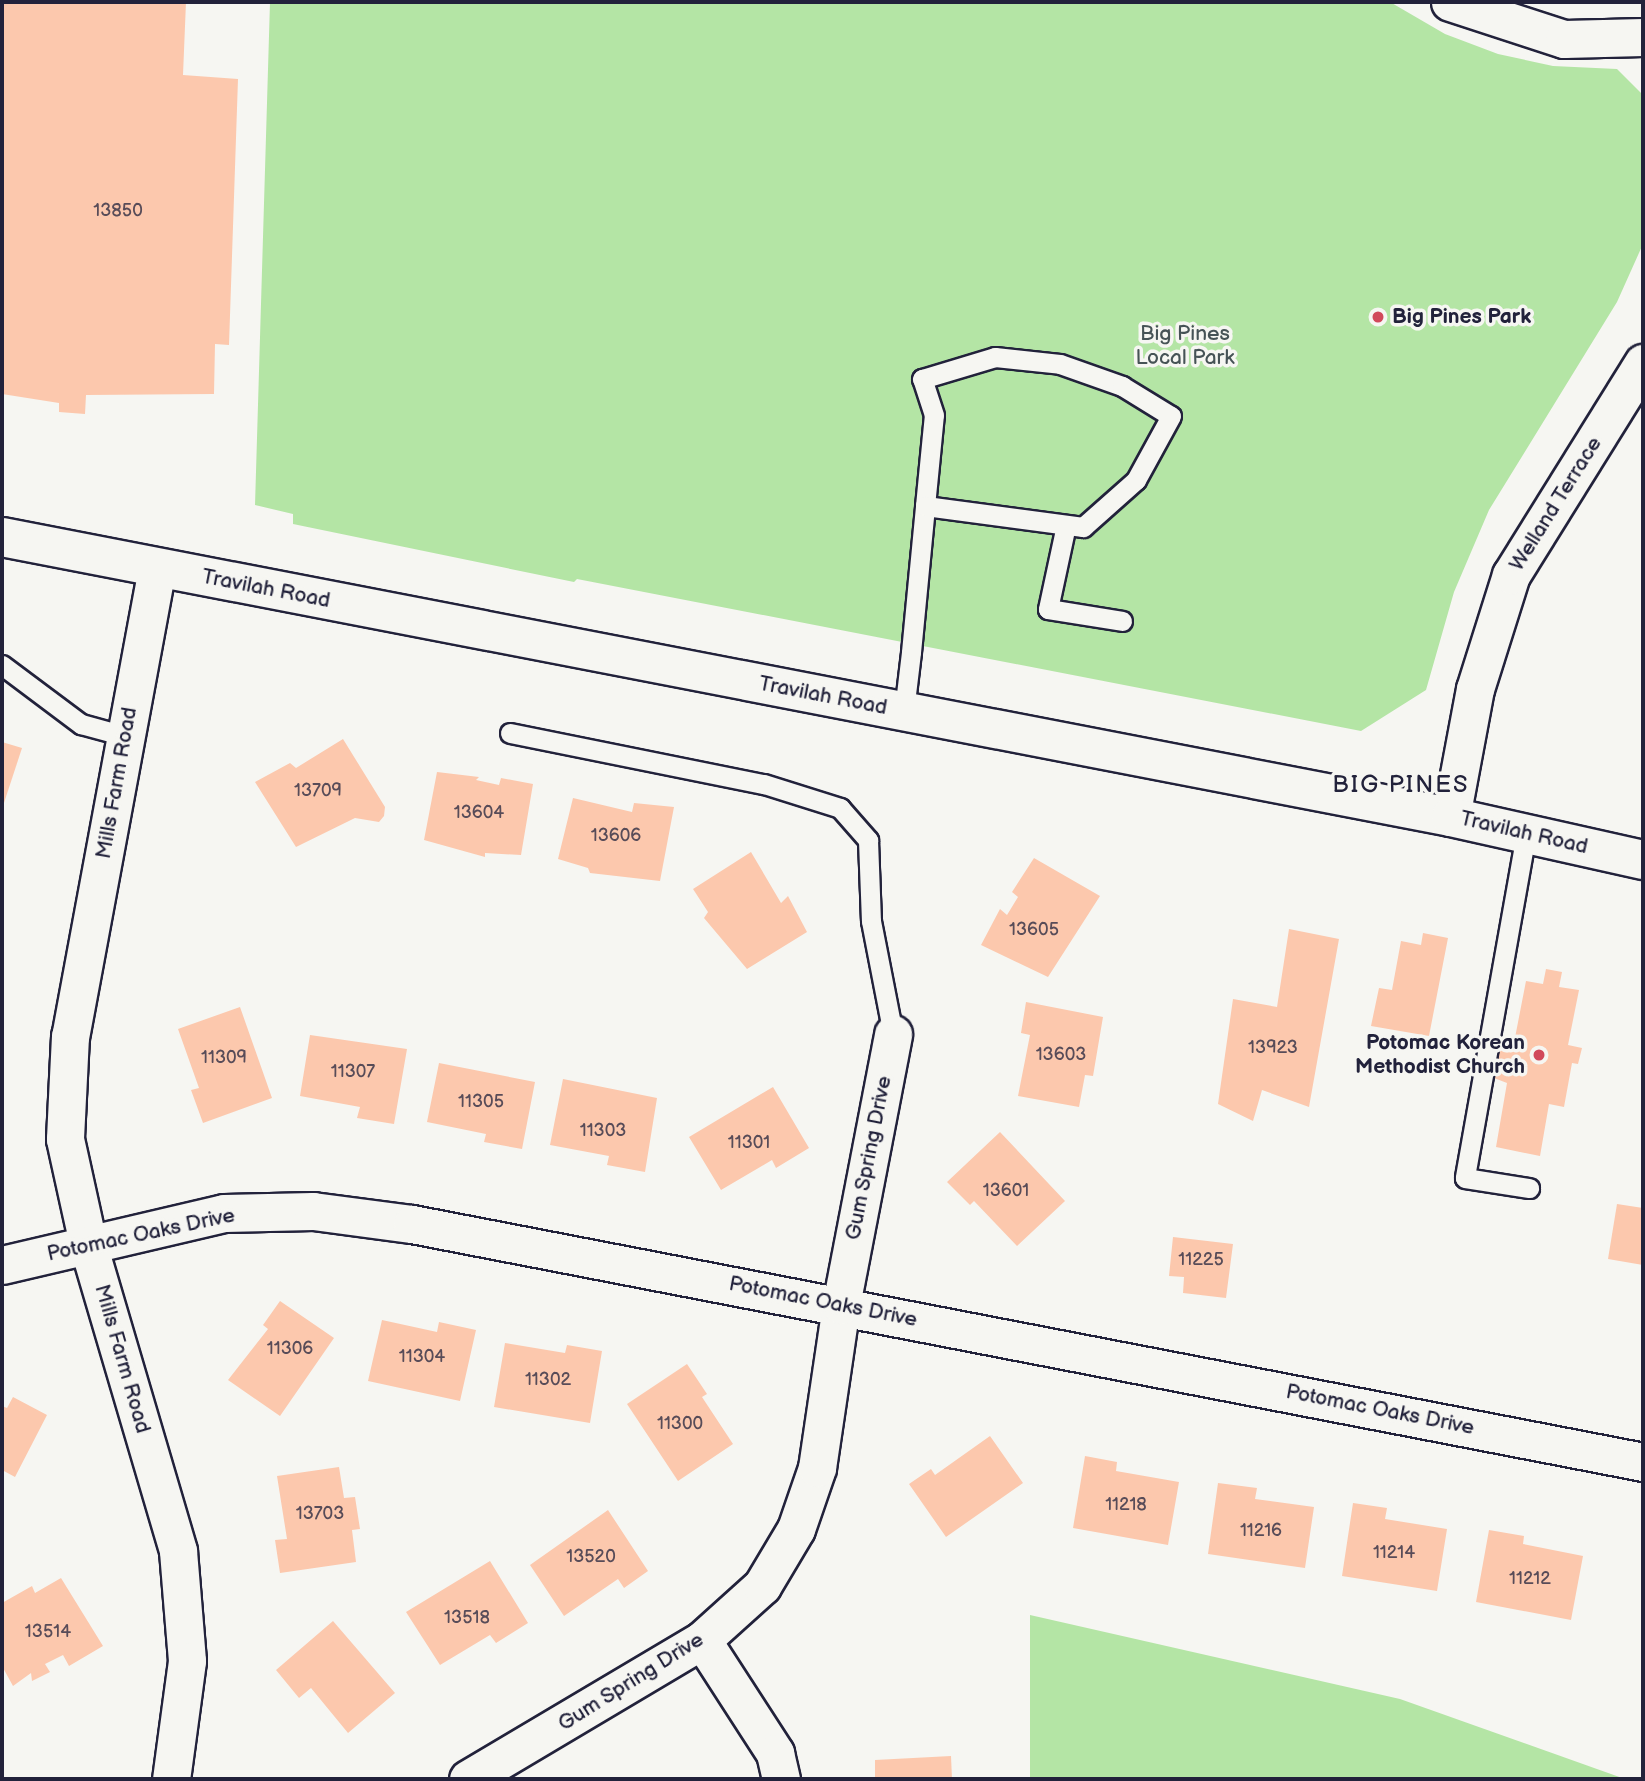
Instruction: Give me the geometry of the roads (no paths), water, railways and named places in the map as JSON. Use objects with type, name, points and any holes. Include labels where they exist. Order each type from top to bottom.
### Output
[{"type":"main road","name":"Travilah Road","points":[[2,537],[1451,817],[1643,860]]},
{"type":"street","points":[[1450,2],[1564,39],[1643,37]]},
{"type":"street","name":"Welland Terrace","points":[[1451,817],[1475,689],[1511,575],[1643,363]]},
{"type":"street","name":"Mills Farm Road","points":[[158,568],[70,1036],[65,1139],[89,1248],[178,1551],[187,1661],[171,1779]]},
{"type":"street","name":"Gum Spring Drive","points":[[468,1779],[702,1640],[762,1586],[796,1529],[817,1468],[841,1305],[893,1034]]},
{"type":"street","name":"Potomac Oaks Drive","points":[[2,1265],[89,1248],[225,1213],[313,1211],[412,1224],[1643,1462]]},
{"type":"street","points":[[702,1640],[775,1753],[781,1779]]},
{"type":"lane","points":[[905,711],[925,506],[934,415],[922,379],[995,357],[1060,364],[1122,386],[1171,416],[1136,480],[1083,527],[925,506]]},
{"type":"lane","points":[[1066,525],[1048,609],[1122,621]]},
{"type":"lane","points":[[2,665],[81,724],[125,736]]},
{"type":"lane","points":[[510,733],[764,784],[839,808],[867,840],[871,921],[893,1034]]},
{"type":"lane","points":[[1526,834],[1465,1178],[1529,1188]]},
{"type":"place","name":"Big Pines Park","points":[[1378,317]]},
{"type":"place","name":"Potomac Korean Methodist Church","points":[[1539,1055]]},
{"type":"district","name":"BIG PINES","points":[[1401,785]]},
{"type":"park label","name":"Big Pines Local Park","points":[[1185,346]]}]
